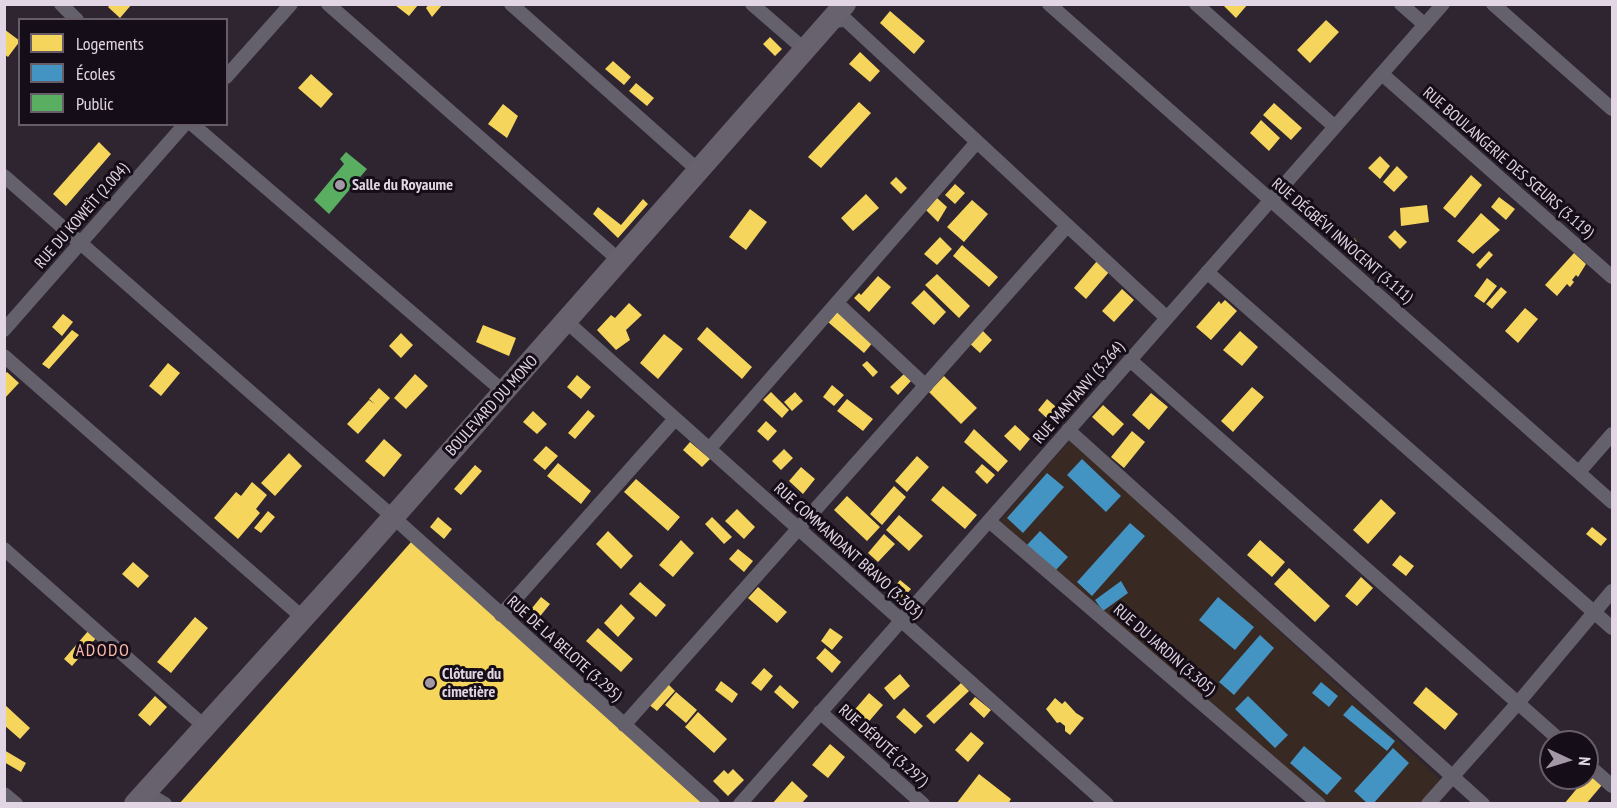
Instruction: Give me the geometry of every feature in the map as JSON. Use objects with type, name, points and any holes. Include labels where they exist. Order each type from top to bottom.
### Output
[{"type":"main road","name":"BOULEVARD DU MONO","points":[[151,802],[204,726],[302,617],[397,520],[504,392],[570,325],[620,261],[806,50],[845,12]]},
{"type":"main road","name":"BOULEVARD DU MONO","points":[[151,802],[845,12]]},
{"type":"street","points":[[61,4],[75,18]]},
{"type":"street","points":[[228,75],[291,4]]},
{"type":"street","points":[[328,4],[620,261]]},
{"type":"street","points":[[511,4],[700,172]]},
{"type":"street","points":[[752,4],[806,50]]},
{"type":"street","name":"RUE DÉGBÉVI INNOCENT (3.111)","points":[[1049,4],[1612,502]]},
{"type":"street","points":[[1196,4],[1335,127]]},
{"type":"street","points":[[1401,4],[1425,25]]},
{"type":"street","name":"RUE MANTANVI (3.264)","points":[[740,804],[1443,4]]},
{"type":"street","points":[[1493,4],[1612,109]]},
{"type":"street","points":[[845,12],[977,142],[1167,318]]},
{"type":"street","name":"RUE BOULANGERIE DES SŒURS (3.119)","points":[[1382,74],[1612,277]]},
{"type":"street","name":"RUE DU KOWEÏT (2.004)","points":[[4,330],[183,126]]},
{"type":"street","points":[[194,126],[504,392]]},
{"type":"street","points":[[710,448],[977,142]]},
{"type":"street","name":"RUE DE LA BELOTE (3.295)","points":[[4,176],[397,520],[713,804]]},
{"type":"street","points":[[624,725],[1067,226]]},
{"type":"street","points":[[1207,272],[1612,628]]},
{"type":"street","points":[[837,303],[926,386]]},
{"type":"street","name":"RUE COMMANDANT BRAVO (3.303)","points":[[570,325],[1107,804]]},
{"type":"street","points":[[4,356],[302,617]]},
{"type":"street","points":[[1130,360],[1548,730]]},
{"type":"street","points":[[501,615],[675,419]]},
{"type":"street","points":[[1068,430],[1483,804]]},
{"type":"street","points":[[1579,472],[1612,434]]},
{"type":"street","name":"RUE DU JARDIN (3.305)","points":[[989,521],[1318,804]]},
{"type":"street","points":[[4,549],[204,726]]},
{"type":"street","points":[[1428,804],[1518,703],[1612,591]]},
{"type":"street","name":"RUE DÉPUTÉ (3.297)","points":[[820,712],[923,804]]},
{"type":"street","points":[[1599,775],[1612,786]]},
{"type":"street","points":[[4,794],[16,804]]},
{"type":"shaded area","points":[[1071,439],[1443,782],[1424,803],[1327,803],[999,522]]},
{"type":"building: Logements","points":[[111,4],[132,4],[120,18],[108,7]]},
{"type":"building: Logements","points":[[429,4],[443,4],[432,17],[426,8]]},
{"type":"building: Logements","points":[[1222,4],[1248,4],[1236,18]]},
{"type":"building: Logements","points":[[395,5],[418,5],[409,16]]},
{"type":"building: Logements","points":[[890,11],[925,41],[914,54],[880,23]]},
{"type":"building: Logements","points":[[1326,20],[1339,32],[1310,63],[1297,50]]},
{"type":"building: Logements","points":[[4,29],[18,40],[18,44],[8,57],[4,54]]},
{"type":"building: Logements","points":[[770,37],[782,49],[775,56],[763,44]]},
{"type":"building: Logements","points":[[860,52],[880,71],[870,82],[849,64]]},
{"type":"building: Logements","points":[[613,61],[631,77],[624,85],[605,69]]},
{"type":"building: Logements","points":[[311,74],[333,94],[321,108],[298,88]]},
{"type":"building: Logements","points":[[636,83],[654,98],[647,106],[629,91]]},
{"type":"building: Logements","points":[[859,102],[871,113],[821,168],[808,157]]},
{"type":"building: Logements","points":[[1274,103],[1302,128],[1291,140],[1263,115]]},
{"type":"building: Logements","points":[[503,104],[518,116],[507,138],[488,124]]},
{"type":"building: Logements","points":[[1261,120],[1280,138],[1269,151],[1250,133]]},
{"type":"building: Logements","points":[[99,142],[111,154],[66,206],[53,194]]},
{"type":"building: Logements","points":[[1380,156],[1390,166],[1380,179],[1368,168]]},
{"type":"building: Logements","points":[[1397,166],[1408,177],[1394,192],[1383,182]]},
{"type":"building: Logements","points":[[1471,175],[1482,185],[1455,218],[1443,208]]},
{"type":"building: Logements","points":[[896,177],[907,188],[901,194],[890,183]]},
{"type":"building: Logements","points":[[955,184],[965,193],[955,204],[945,195]]},
{"type":"building: Logements","points":[[866,194],[879,208],[853,231],[841,218]]},
{"type":"building: Logements","points":[[1499,197],[1515,209],[1506,220],[1491,207]]},
{"type":"building: Logements","points":[[937,198],[947,207],[938,222],[926,210]]},
{"type":"building: Logements","points":[[643,199],[648,204],[618,238],[593,214],[598,207],[621,225]]},
{"type":"building: Logements","points":[[972,200],[988,214],[964,242],[947,227]]},
{"type":"building: Logements","points":[[1427,205],[1429,222],[1401,226],[1400,208]]},
{"type":"building: Logements","points":[[750,209],[767,222],[746,250],[729,237]]},
{"type":"building: Logements","points":[[1481,213],[1500,230],[1473,254],[1457,241]]},
{"type":"building: Logements","points":[[1395,230],[1407,242],[1400,249],[1388,237]]},
{"type":"building: Logements","points":[[940,237],[952,249],[937,265],[924,254]]},
{"type":"building: Logements","points":[[1354,238],[1359,244],[1350,253],[1345,247]]},
{"type":"building: Logements","points":[[962,245],[998,277],[989,287],[953,256]]},
{"type":"building: Logements","points":[[1489,251],[1493,255],[1480,269],[1476,265]]},
{"type":"building: Logements","points":[[1574,253],[1586,264],[1578,277],[1576,275],[1572,280],[1574,282],[1570,287],[1567,284],[1557,296],[1545,285]]},
{"type":"building: Logements","points":[[1097,261],[1109,272],[1086,299],[1074,288]]},
{"type":"building: Logements","points":[[937,274],[970,306],[959,318],[925,285]]},
{"type":"building: Logements","points":[[878,276],[891,287],[869,312],[854,298],[859,293],[861,295]]},
{"type":"building: Logements","points":[[1487,278],[1497,286],[1484,303],[1474,296]]},
{"type":"building: Logements","points":[[1501,287],[1507,292],[1492,309],[1486,304]]},
{"type":"building: Logements","points":[[1122,289],[1134,300],[1114,322],[1102,311]]},
{"type":"building: Logements","points":[[924,290],[946,312],[934,325],[911,303]]},
{"type":"building: Logements","points":[[1225,300],[1237,311],[1211,340],[1196,327],[1219,301],[1221,304]]},
{"type":"building: Logements","points":[[629,303],[642,315],[626,330],[630,340],[616,350],[597,330],[611,315],[615,318]]},
{"type":"building: Logements","points":[[1525,308],[1538,319],[1518,343],[1505,331]]},
{"type":"building: Logements","points":[[838,310],[874,341],[864,353],[828,322]]},
{"type":"building: Logements","points":[[63,314],[73,322],[62,336],[52,327]]},
{"type":"building: Logements","points":[[483,325],[516,338],[509,356],[476,342]]},
{"type":"building: Logements","points":[[707,327],[752,367],[742,379],[697,339]]},
{"type":"building: Logements","points":[[980,328],[992,340],[980,353],[967,341]]},
{"type":"building: Logements","points":[[72,330],[79,335],[49,369],[42,364]]},
{"type":"building: Logements","points":[[1240,331],[1258,347],[1242,366],[1223,350]]},
{"type":"building: Logements","points":[[401,333],[413,345],[401,358],[389,346]]},
{"type":"building: Logements","points":[[664,334],[683,349],[658,379],[640,363]]},
{"type":"building: Logements","points":[[867,361],[878,372],[873,377],[862,365]]},
{"type":"building: Logements","points":[[168,363],[180,373],[161,396],[149,386]]},
{"type":"building: Logements","points":[[7,372],[19,383],[4,399],[4,375]]},
{"type":"building: Logements","points":[[415,374],[428,386],[406,409],[394,398]]},
{"type":"building: Logements","points":[[904,374],[911,381],[898,395],[890,387]]},
{"type":"building: Logements","points":[[577,375],[591,387],[581,399],[567,387]]},
{"type":"building: Logements","points":[[944,376],[977,408],[961,424],[929,392]]},
{"type":"building: Logements","points":[[832,385],[844,395],[834,406],[823,397]]},
{"type":"building: Logements","points":[[1252,387],[1264,397],[1233,432],[1221,421]]},
{"type":"building: Logements","points":[[379,388],[390,398],[358,434],[347,424],[369,400],[375,404],[369,399]]},
{"type":"building: Logements","points":[[771,392],[789,410],[782,418],[763,400]]},
{"type":"building: Logements","points":[[795,392],[803,401],[792,411],[784,402]]},
{"type":"building: Logements","points":[[1151,393],[1168,407],[1149,430],[1132,415]]},
{"type":"building: Logements","points":[[847,399],[873,419],[863,431],[837,411]]},
{"type":"building: Logements","points":[[1047,399],[1063,413],[1053,424],[1038,410]]},
{"type":"building: Logements","points":[[1103,405],[1124,424],[1113,436],[1092,417]]},
{"type":"building: Logements","points":[[588,410],[595,416],[575,439],[568,433]]},
{"type":"building: Logements","points":[[533,411],[547,424],[537,434],[523,422]]},
{"type":"building: Logements","points":[[766,421],[777,431],[768,441],[757,431]]},
{"type":"building: Logements","points":[[1015,425],[1030,439],[1020,451],[1004,436]]},
{"type":"building: Logements","points":[[974,429],[1008,461],[998,472],[964,442]]},
{"type":"building: Logements","points":[[1132,431],[1145,442],[1124,468],[1111,457]]},
{"type":"building: Logements","points":[[384,439],[402,455],[384,477],[365,461]]},
{"type":"building: Logements","points":[[690,442],[710,459],[702,467],[683,450]]},
{"type":"building: Logements","points":[[546,446],[558,456],[545,470],[533,460]]},
{"type":"building: Logements","points":[[784,449],[793,458],[781,470],[772,461]]},
{"type":"building: Logements","points":[[289,453],[302,466],[275,496],[261,483]]},
{"type":"building: Logements","points":[[917,456],[929,467],[907,492],[895,481]]},
{"type":"building: Logements","points":[[558,463],[591,491],[581,504],[547,476]]},
{"type":"building: Logements","points":[[982,464],[995,475],[987,484],[975,472]]},
{"type":"building: Logements","points":[[475,465],[482,471],[461,495],[454,489]]},
{"type":"building: Logements","points":[[801,467],[815,479],[803,494],[789,481]]},
{"type":"building: Logements","points":[[636,479],[680,517],[668,531],[624,492]]},
{"type":"building: Logements","points":[[252,482],[267,495],[256,509],[260,513],[238,539],[214,518],[236,492],[241,496]]},
{"type":"building: Logements","points":[[894,486],[906,497],[882,525],[870,514]]},
{"type":"building: Logements","points":[[943,486],[977,515],[965,529],[931,500]]},
{"type":"building: Logements","points":[[847,496],[880,527],[867,541],[834,510]]},
{"type":"building: Logements","points":[[1381,499],[1396,513],[1368,544],[1353,530]]},
{"type":"building: Logements","points":[[737,509],[755,527],[744,539],[725,521]]},
{"type":"building: Logements","points":[[268,511],[275,517],[261,533],[254,528]]},
{"type":"building: Logements","points":[[899,515],[923,536],[909,551],[886,530]]},
{"type":"building: Logements","points":[[438,517],[452,529],[444,539],[430,527]]},
{"type":"building: Logements","points":[[712,517],[732,537],[724,544],[705,524]]},
{"type":"building: Logements","points":[[1592,527],[1607,539],[1601,546],[1586,534]]},
{"type":"building: Logements","points":[[608,531],[633,556],[621,569],[596,544]]},
{"type":"building: Logements","points":[[884,534],[895,544],[878,562],[868,553]]},
{"type":"building: Logements","points":[[681,540],[694,553],[673,577],[659,565]]},
{"type":"building: Logements","points":[[1260,540],[1285,562],[1272,577],[1247,555]]},
{"type":"building: Logements","name":"Clôture du cimetière","points":[[412,541],[703,804],[179,804]]},
{"type":"building: Logements","points":[[738,549],[753,561],[744,572],[729,559]]},
{"type":"building: Logements","points":[[1400,555],[1414,566],[1406,576],[1392,565]]},
{"type":"building: Logements","points":[[133,562],[149,576],[138,588],[122,574]]},
{"type":"building: Logements","points":[[1289,568],[1330,606],[1315,622],[1274,584]]},
{"type":"building: Logements","points":[[1361,577],[1373,588],[1357,606],[1345,596]]},
{"type":"building: Logements","points":[[900,580],[911,589],[902,599],[891,591]]},
{"type":"building: Logements","points":[[640,582],[666,605],[656,617],[629,594]]},
{"type":"building: Logements","points":[[758,587],[787,612],[777,623],[748,598]]},
{"type":"building: Logements","points":[[541,597],[550,604],[537,620],[528,613]]},
{"type":"building: Logements","points":[[621,604],[635,618],[618,637],[604,623]]},
{"type":"building: Logements","points":[[195,617],[208,628],[171,673],[157,662]]},
{"type":"building: Logements","points":[[598,628],[633,659],[621,672],[586,641]]},
{"type":"building: Logements","points":[[830,628],[843,637],[832,650],[821,641]]},
{"type":"building: Logements","points":[[89,630],[97,637],[72,666],[64,659]]},
{"type":"building: Logements","points":[[825,648],[841,662],[832,673],[816,658]]},
{"type":"building: Logements","points":[[764,668],[773,676],[761,691],[751,683]]},
{"type":"building: Logements","points":[[900,674],[910,686],[894,700],[884,688]]},
{"type":"building: Logements","points":[[721,681],[738,694],[732,703],[715,690]]},
{"type":"building: Logements","points":[[667,683],[675,691],[657,711],[648,704]]},
{"type":"building: Logements","points":[[961,683],[969,691],[934,724],[926,716]]},
{"type":"building: Logements","points":[[780,685],[799,702],[793,709],[774,692]]},
{"type":"building: Logements","points":[[1426,687],[1458,714],[1445,730],[1413,703]]},
{"type":"building: Logements","points":[[676,692],[697,710],[686,723],[665,705]]},
{"type":"building: Logements","points":[[869,693],[883,705],[865,726],[851,714]]},
{"type":"building: Logements","points":[[155,696],[167,707],[150,726],[138,715]]},
{"type":"building: Logements","points":[[975,697],[991,710],[984,718],[969,704]]},
{"type":"building: Logements","points":[[1055,698],[1062,704],[1065,701],[1084,718],[1070,735],[1065,731],[1065,726],[1060,722],[1057,723],[1046,709]]},
{"type":"building: Logements","points":[[4,704],[30,728],[20,739],[4,725]]},
{"type":"building: Logements","points":[[904,708],[923,726],[915,734],[896,717]]},
{"type":"building: Logements","points":[[698,712],[727,739],[714,753],[685,727]]},
{"type":"building: Logements","points":[[971,732],[984,743],[968,762],[955,750]]},
{"type":"building: Logements","points":[[830,744],[845,757],[828,778],[812,765]]},
{"type":"building: Logements","points":[[4,750],[26,763],[21,772],[4,762]]},
{"type":"building: Logements","points":[[733,769],[744,780],[728,796],[713,781],[724,770],[728,774]]},
{"type":"building: Logements","points":[[979,774],[1011,799],[1008,804],[956,804]]},
{"type":"building: Logements","points":[[792,781],[808,796],[801,804],[772,804]]},
{"type":"building: Logements","points":[[1576,790],[1598,790],[1586,804],[1564,804]]},
{"type":"building: Écoles","points":[[1082,459],[1121,496],[1106,512],[1067,475]]},
{"type":"building: Écoles","points":[[1047,473],[1064,487],[1023,533],[1007,518]]},
{"type":"building: Écoles","points":[[1130,523],[1145,536],[1092,596],[1077,582]]},
{"type":"building: Écoles","points":[[1040,531],[1068,557],[1055,571],[1027,545]]},
{"type":"building: Écoles","points":[[1121,581],[1128,593],[1103,611],[1095,600]]},
{"type":"building: Écoles","points":[[1218,597],[1254,627],[1235,650],[1199,620]]},
{"type":"building: Écoles","points":[[1260,635],[1274,648],[1234,695],[1219,682]]},
{"type":"building: Écoles","points":[[1321,682],[1338,696],[1329,707],[1312,693]]},
{"type":"building: Écoles","points":[[1248,696],[1288,735],[1275,748],[1235,709]]},
{"type":"building: Écoles","points":[[1352,705],[1395,741],[1387,751],[1343,715]]},
{"type":"building: Écoles","points":[[1304,746],[1342,778],[1327,795],[1290,763]]},
{"type":"building: Écoles","points":[[1393,748],[1409,763],[1373,804],[1368,804],[1354,791]]},
{"type":"building: Public","name":"Salle du Royaume","points":[[346,152],[367,169],[329,214],[314,200],[344,164],[340,159]]},
{"type":"place","name":"Salle du Royaume","points":[[340,185]]},
{"type":"place","name":"Clôture du cimetière","points":[[430,683]]},
{"type":"district","name":"ADODO","points":[[103,651]]}]
